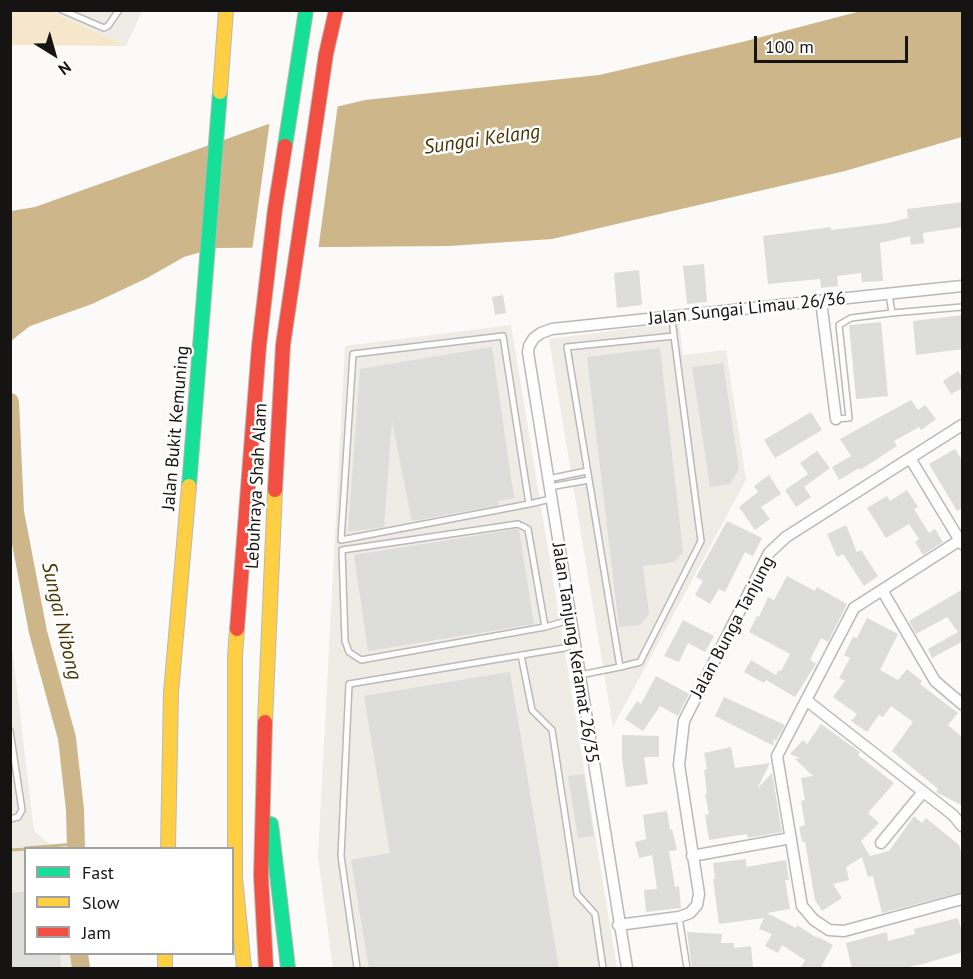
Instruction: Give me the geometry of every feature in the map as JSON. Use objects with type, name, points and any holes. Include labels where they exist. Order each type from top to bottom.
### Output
[{"type":"main road","name":"Jalan Bukit Kemuning","points":[[168,847],[171,693],[201,350],[226,10]]},
{"type":"main road","name":"Lebuhraya Shah Alam","points":[[244,969],[235,878],[235,656],[259,346],[275,209],[306,10]]},
{"type":"main road","name":"Lebuhraya Shah Alam","points":[[266,969],[261,876],[262,765],[283,345],[326,54],[336,10]]},
{"type":"main road","points":[[262,765],[277,865],[288,969]]},
{"type":"main road","points":[[234,924],[235,878]]},
{"type":"street","name":"Jalan Sungai Limau 26/36","points":[[534,338],[552,329],[963,286]]},
{"type":"street","points":[[821,301],[836,419]]},
{"type":"street","name":"Jalan Tanjung Keramat 26/35","points":[[534,338],[528,352],[618,925],[627,969]]},
{"type":"street","name":"Jalan Bunga Tanjung","points":[[679,917],[690,913],[697,905],[699,894],[678,765],[684,721],[769,553],[786,537],[963,425]]},
{"type":"street","points":[[910,458],[961,542],[854,608],[777,756],[802,906],[814,920],[830,930],[844,930],[963,899]]},
{"type":"street","points":[[882,590],[935,681],[963,704]]},
{"type":"street","points":[[806,700],[923,792],[958,812],[963,826]]},
{"type":"street","points":[[881,843],[923,792]]},
{"type":"street","points":[[692,856],[791,838]]},
{"type":"street","points":[[618,925],[679,917]]},
{"type":"lane","points":[[62,10],[104,28],[119,10]]},
{"type":"lane","points":[[889,294],[892,313]]},
{"type":"lane","points":[[836,419],[849,418],[839,326],[851,318],[963,307]]},
{"type":"lane","points":[[579,675],[640,662],[701,541],[672,317]]},
{"type":"lane","points":[[529,504],[503,336],[353,354],[341,540],[529,504],[551,499]]},
{"type":"lane","points":[[620,667],[567,347],[674,336]]},
{"type":"lane","points":[[548,483],[587,471]]},
{"type":"lane","points":[[548,483],[588,480]]},
{"type":"lane","points":[[544,627],[528,529],[518,524],[342,550],[345,641],[349,652],[360,660],[544,627],[570,620]]},
{"type":"lane","points":[[357,969],[341,855],[349,684],[574,645]]},
{"type":"lane","points":[[521,655],[531,710],[552,730],[577,894],[595,914],[603,969]]},
{"type":"lane","points":[[10,731],[22,810],[18,817],[10,819]]},
{"type":"lane","points":[[679,917],[687,969]]},
{"type":"shaded area","points":[[11,11],[50,11],[126,46],[11,45]]},
{"type":"shaded area","points":[[50,11],[142,11],[126,46]]},
{"type":"shaded area","points":[[679,322],[683,355],[726,350],[746,480],[613,727],[549,339]]},
{"type":"shaded area","points":[[511,325],[617,968],[333,968],[318,856],[345,346]]},
{"type":"shaded area","points":[[10,631],[34,831],[54,847],[24,847],[24,955],[71,955],[72,968],[11,968]]},
{"type":"water","name":"Sungai Kelang","points":[[861,11],[962,11],[962,137],[845,171],[552,239],[449,246],[215,248],[184,257],[147,278],[92,304],[30,326],[11,341],[11,211],[35,207],[277,121],[365,100],[599,75],[742,42]]},
{"type":"pier","points":[[338,104],[318,251],[252,251],[270,120]]},
{"type":"building","points":[[963,202],[963,227],[923,233],[924,243],[911,245],[910,236],[880,243],[883,281],[862,282],[861,273],[837,276],[838,286],[821,288],[820,279],[768,284],[763,236],[831,227],[831,230],[888,223],[908,218],[907,209]]},
{"type":"building","points":[[704,264],[707,302],[687,304],[683,266]]},
{"type":"building","points":[[639,270],[642,305],[617,308],[614,273]]},
{"type":"building","points":[[503,295],[506,313],[495,315],[492,297]]},
{"type":"building","points":[[963,315],[963,349],[916,355],[913,321]]},
{"type":"building","points":[[881,322],[888,396],[856,399],[849,325]]},
{"type":"building","points":[[492,347],[514,498],[498,501],[499,505],[412,521],[392,421],[384,527],[348,532],[360,369]]},
{"type":"building","points":[[660,348],[683,552],[674,562],[643,566],[649,614],[640,625],[619,627],[587,357]]},
{"type":"building","points":[[723,363],[739,469],[730,484],[710,487],[692,367]]},
{"type":"building","points":[[958,371],[963,378],[963,388],[951,394],[943,381]]},
{"type":"building","points":[[911,400],[918,410],[925,405],[936,419],[921,430],[919,427],[894,441],[897,446],[860,470],[859,468],[839,480],[832,467],[851,456],[840,439]]},
{"type":"building","points":[[811,412],[822,430],[775,458],[764,440]]},
{"type":"building","points":[[955,449],[963,462],[963,508],[957,511],[929,464]]},
{"type":"building","points":[[817,451],[830,468],[804,487],[811,497],[796,507],[785,490],[808,474],[800,463]]},
{"type":"building","points":[[769,475],[781,494],[761,507],[770,519],[755,530],[739,507],[758,492],[754,486]]},
{"type":"building","points":[[907,490],[918,507],[914,509],[929,533],[935,529],[943,542],[923,555],[915,542],[919,539],[909,524],[886,538],[867,508],[887,496],[890,501]]},
{"type":"building","points":[[727,521],[762,538],[753,556],[745,552],[725,592],[719,589],[710,604],[695,595],[703,581],[696,577]]},
{"type":"building","points":[[846,525],[857,552],[861,550],[878,576],[864,586],[843,554],[837,557],[827,534]]},
{"type":"building","points":[[517,529],[534,624],[368,651],[354,555]]},
{"type":"building","points":[[787,576],[815,591],[817,587],[847,604],[828,642],[821,638],[810,660],[816,664],[795,697],[766,680],[764,683],[744,672],[751,660],[776,675],[779,670],[781,671],[790,654],[749,632],[768,597],[774,600]]},
{"type":"building","points":[[963,589],[963,641],[932,658],[928,649],[958,632],[947,617],[916,634],[909,621]]},
{"type":"building","points":[[867,618],[898,634],[880,670],[898,680],[907,669],[922,681],[920,684],[958,713],[948,725],[963,738],[963,806],[936,792],[938,789],[892,751],[913,722],[891,706],[883,717],[879,715],[867,732],[851,721],[857,714],[833,697],[845,681],[839,678],[850,658],[844,655],[853,637],[857,638]]},
{"type":"building","points":[[683,620],[714,636],[705,652],[688,643],[679,662],[664,656]]},
{"type":"building","points":[[510,672],[559,969],[369,969],[351,860],[390,853],[364,696]]},
{"type":"building","points":[[656,676],[689,694],[678,716],[660,706],[643,731],[625,719],[637,701],[641,704]]},
{"type":"building","points":[[724,697],[785,725],[776,741],[773,739],[774,746],[715,716]]},
{"type":"building","points":[[821,724],[860,752],[858,755],[894,783],[868,813],[879,823],[861,841],[870,856],[889,851],[914,816],[922,823],[926,818],[959,845],[963,858],[963,892],[882,913],[873,876],[868,877],[862,857],[846,867],[849,880],[833,884],[842,898],[822,911],[815,900],[805,842],[802,842],[799,827],[805,825],[801,801],[805,800],[801,778],[813,776],[795,759],[800,758],[790,754],[803,740],[807,744]]},
{"type":"building","points":[[622,735],[659,736],[659,757],[644,757],[648,784],[626,787],[622,759]]},
{"type":"building","points":[[731,747],[735,768],[770,763],[757,789],[772,773],[782,832],[748,838],[747,834],[709,840],[705,815],[709,814],[705,794],[707,793],[704,770],[707,769],[704,753]]},
{"type":"building","points":[[584,774],[594,836],[578,838],[568,776]]},
{"type":"building","points":[[667,811],[670,830],[672,829],[677,850],[669,851],[675,887],[679,886],[681,908],[646,912],[644,890],[657,889],[652,855],[639,858],[635,842],[646,839],[643,815]]},
{"type":"building","points":[[746,859],[746,867],[786,860],[789,880],[785,880],[790,909],[767,913],[796,928],[797,925],[833,945],[820,969],[800,969],[805,960],[782,945],[778,953],[765,946],[772,934],[759,929],[764,918],[719,924],[713,863]]},
{"type":"building","points":[[24,892],[24,955],[60,955],[61,969],[10,969],[10,893]]},
{"type":"building","points":[[958,918],[963,935],[963,952],[899,969],[852,969],[846,943],[887,932],[888,941],[915,934],[914,929]]},
{"type":"building","points":[[687,932],[722,934],[721,943],[734,943],[734,948],[751,946],[753,968],[692,969]]},
{"type":"waterway","name":"Sungai Nibong","points":[[10,402],[15,512],[38,632],[67,738],[75,810],[76,847]]},
{"type":"waterway","points":[[38,847],[76,844]]},
{"type":"waterway","points":[[10,850],[24,849]]},
{"type":"waterway","name":"Sungai Nibong","points":[[79,955],[81,968]]},
{"type":"traffic: fast","points":[[285,146],[306,10]]},
{"type":"traffic: fast","points":[[189,486],[220,92]]},
{"type":"traffic: fast","points":[[271,824],[288,968]]},
{"type":"traffic: slow","points":[[220,92],[226,10]]},
{"type":"traffic: slow","points":[[168,847],[171,693],[189,486]]},
{"type":"traffic: slow","points":[[265,722],[275,490]]},
{"type":"traffic: slow","points":[[237,629],[235,878],[244,968]]},
{"type":"traffic: slow","points":[[165,955],[165,968]]},
{"type":"traffic: jam","points":[[275,490],[283,345],[326,54],[336,10]]},
{"type":"traffic: jam","points":[[237,629],[259,346],[285,146]]},
{"type":"traffic: jam","points":[[265,722],[261,876],[266,968]]}]
